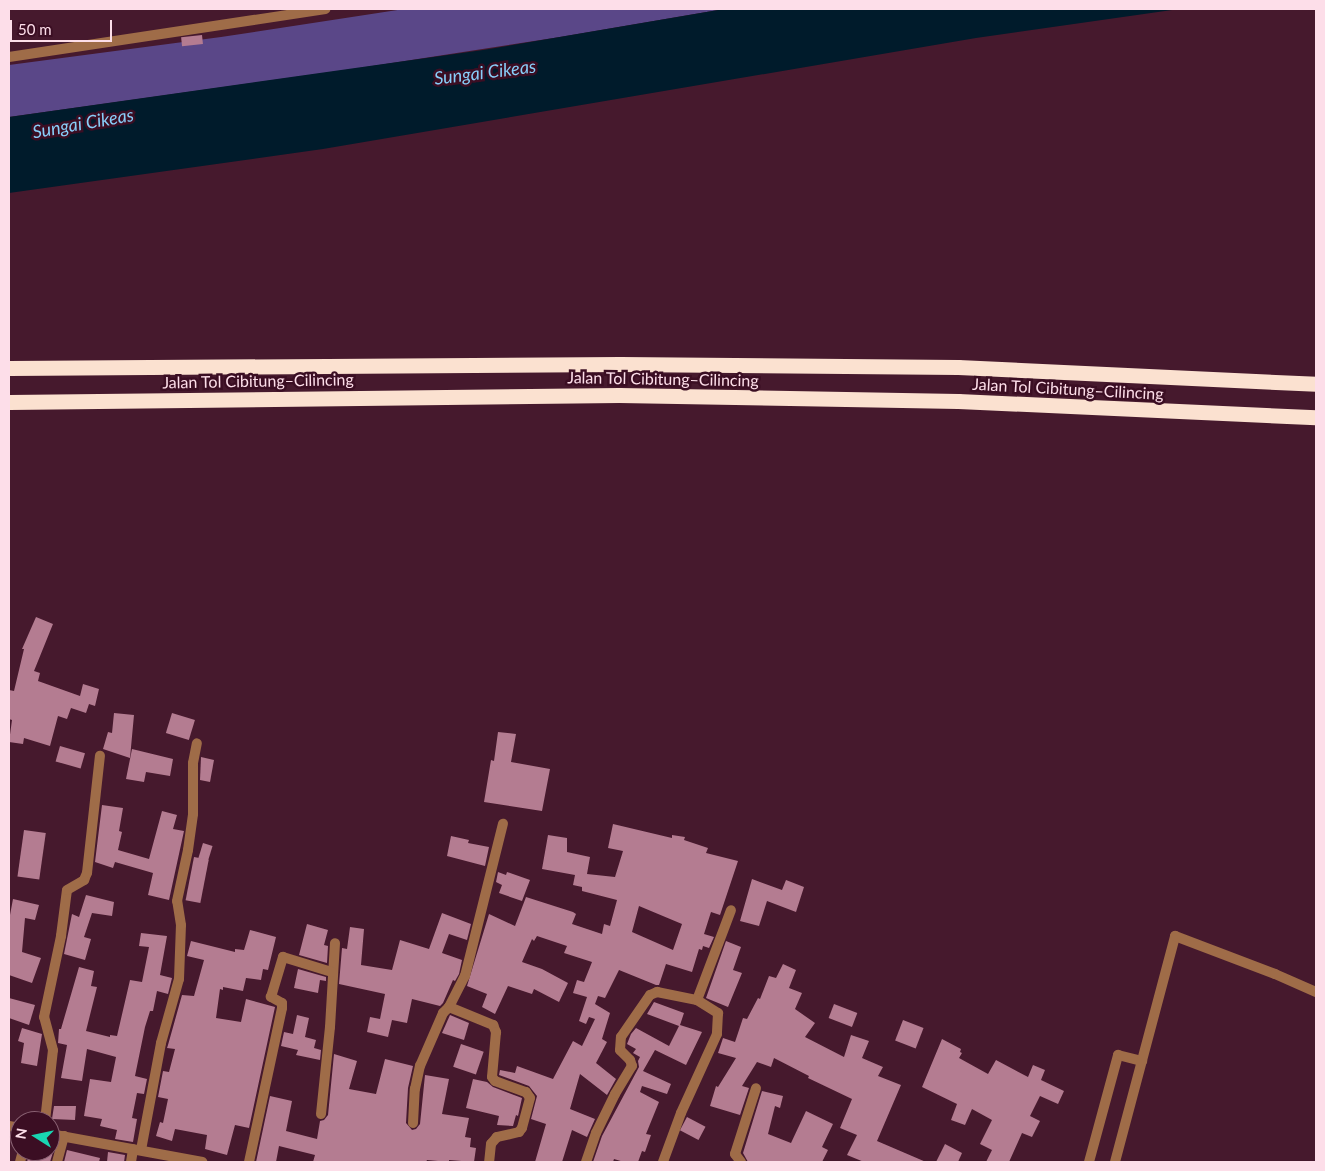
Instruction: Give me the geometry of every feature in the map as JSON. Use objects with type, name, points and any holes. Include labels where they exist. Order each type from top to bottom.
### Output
[{"type":"highway","name":"Jalan Tol Cibitung–Cilincing","points":[[9,368],[620,364],[938,367],[1316,384]]},
{"type":"highway","points":[[1226,381],[1316,377]]},
{"type":"highway","name":"Jalan Tol Cibitung–Cilincing","points":[[9,402],[619,395],[958,402],[1316,417]]},
{"type":"street","points":[[9,57],[272,13],[325,9]]},
{"type":"street","points":[[131,1162],[137,1149],[161,1043],[179,979],[181,933],[177,901],[188,850],[193,814],[194,763],[197,743]]},
{"type":"street","points":[[46,1111],[53,1050],[44,1017],[67,890],[84,880],[87,873],[100,756]]},
{"type":"street","points":[[413,1123],[414,1089],[420,1066],[436,1028],[465,976],[503,824]]},
{"type":"street","points":[[697,1000],[731,910]]},
{"type":"street","points":[[1114,1162],[1174,936],[1275,974],[1316,992]]},
{"type":"street","points":[[321,1114],[330,1027],[334,943]]},
{"type":"street","points":[[249,1162],[282,1008],[282,1003],[271,997],[283,958],[332,972]]},
{"type":"street","points":[[586,1162],[600,1125],[632,1066],[630,1060],[620,1050],[621,1037],[650,995],[658,992],[697,1000],[718,1012],[716,1034],[681,1113],[663,1162]]},
{"type":"street","points":[[449,1007],[493,1025],[496,1032],[492,1077],[495,1081],[526,1092],[529,1095],[529,1105],[522,1128],[519,1132],[496,1137],[491,1144],[489,1162]]},
{"type":"street","points":[[1089,1162],[1118,1055],[1142,1061]]},
{"type":"street","points":[[741,1162],[735,1154],[756,1088]]},
{"type":"street","points":[[60,1135],[202,1162]]},
{"type":"street","points":[[58,1162],[64,1136]]},
{"type":"shaded area","points":[[404,9],[724,9],[353,69],[9,117],[9,65],[221,37]]},
{"type":"water","name":"Sungai Cikeas","points":[[724,9],[1179,9],[976,38],[323,149],[9,193],[9,117],[483,50]]},
{"type":"building","points":[[202,35],[203,44],[182,46],[181,37]]},
{"type":"building","points":[[36,617],[53,624],[34,671],[40,673],[38,681],[80,696],[83,684],[99,689],[95,706],[89,704],[86,713],[71,708],[67,719],[58,716],[50,746],[24,738],[23,744],[9,742],[12,720],[9,719],[9,690],[14,691],[24,649],[22,649]]},
{"type":"building","points":[[114,713],[134,715],[130,758],[103,749],[108,732],[112,733]]},
{"type":"building","points":[[172,713],[195,720],[189,740],[166,733]]},
{"type":"building","points":[[498,732],[516,734],[511,762],[550,769],[542,811],[484,802],[491,760],[494,761]]},
{"type":"building","points":[[60,746],[85,753],[81,769],[56,761]]},
{"type":"building","points":[[132,749],[173,759],[170,776],[146,772],[144,782],[126,779]]},
{"type":"building","points":[[201,757],[214,760],[210,782],[200,780]]},
{"type":"building","points":[[102,805],[123,808],[119,831],[122,832],[118,850],[149,859],[162,811],[177,815],[173,829],[184,831],[169,900],[148,895],[153,873],[115,862],[113,868],[95,862]]},
{"type":"building","points":[[613,824],[672,838],[672,835],[685,837],[684,840],[708,848],[706,853],[738,861],[720,915],[711,912],[704,934],[714,937],[709,948],[703,946],[702,950],[699,949],[692,972],[666,964],[659,985],[656,985],[619,970],[605,998],[598,996],[595,1004],[610,1013],[602,1039],[607,1042],[596,1063],[616,1079],[607,1095],[580,1074],[570,1109],[595,1119],[587,1137],[572,1130],[562,1162],[535,1162],[546,1124],[531,1119],[537,1096],[529,1086],[499,1075],[500,1070],[515,1073],[517,1066],[553,1079],[573,1041],[582,1046],[595,1019],[589,1017],[586,1024],[579,1021],[587,997],[573,993],[577,980],[584,982],[592,962],[564,953],[567,946],[537,936],[534,941],[532,939],[522,962],[542,969],[568,983],[559,1002],[534,989],[532,994],[508,986],[495,1014],[482,1007],[487,994],[467,986],[489,914],[515,926],[526,897],[573,912],[576,914],[572,924],[602,934],[604,924],[610,926],[617,900],[582,891],[582,887],[573,885],[575,875],[542,869],[548,835],[567,838],[567,852],[590,857],[587,874],[615,877],[623,851],[608,848]],"holes":[[[639,906],[682,924],[673,950],[632,932]]]},
{"type":"building","points":[[24,830],[46,833],[39,880],[17,877]]},
{"type":"building","points":[[451,836],[469,840],[468,843],[489,847],[485,866],[447,856]]},
{"type":"building","points":[[203,843],[213,846],[208,861],[198,858]]},
{"type":"building","points":[[194,857],[209,860],[200,903],[186,900]]},
{"type":"building","points":[[498,872],[506,875],[507,872],[530,880],[522,901],[499,893],[502,885],[496,882]]},
{"type":"building","points":[[752,879],[782,890],[786,880],[804,887],[796,912],[767,901],[759,926],[740,921]]},
{"type":"building","points":[[86,895],[114,902],[112,916],[92,913],[84,937],[91,939],[85,960],[64,954],[72,914],[79,917]]},
{"type":"building","points":[[13,899],[39,905],[35,920],[25,918],[22,952],[41,958],[32,983],[9,975],[10,915]]},
{"type":"building","points":[[442,913],[471,924],[467,940],[449,934],[442,953],[462,960],[459,974],[455,981],[453,980],[443,1003],[440,1006],[412,999],[407,1023],[392,1020],[388,1037],[367,1032],[370,1017],[380,1019],[385,994],[339,984],[342,948],[347,949],[350,927],[364,929],[361,965],[392,970],[400,940],[429,949]]},
{"type":"building","points":[[307,924],[328,930],[324,945],[328,946],[327,963],[299,955]]},
{"type":"building","points":[[250,930],[276,937],[268,970],[263,969],[261,980],[246,978],[243,991],[223,987],[223,990],[220,989],[216,1018],[241,1022],[246,999],[275,1007],[249,1128],[235,1125],[227,1155],[205,1149],[207,1135],[175,1129],[172,1141],[156,1136],[160,1122],[163,1123],[168,1099],[158,1097],[163,1071],[169,1072],[175,1049],[167,1048],[182,995],[194,996],[204,960],[187,956],[191,941],[235,952],[235,949],[244,950]]},
{"type":"building","points":[[141,933],[167,936],[160,975],[172,978],[168,994],[157,991],[153,1011],[150,1011],[145,1027],[135,1076],[147,1079],[144,1094],[137,1093],[132,1118],[137,1119],[133,1142],[115,1139],[117,1130],[100,1126],[102,1119],[84,1116],[90,1079],[111,1082],[116,1057],[87,1049],[82,1081],[61,1078],[67,1045],[58,1043],[59,1029],[61,1029],[79,967],[94,971],[91,986],[97,987],[86,1031],[110,1037],[110,1035],[117,1036],[130,980],[142,982],[149,947],[139,946]]},
{"type":"building","points":[[726,941],[741,947],[733,970],[742,973],[728,1007],[706,998]]},
{"type":"building","points":[[783,964],[796,970],[789,988],[802,993],[795,1009],[815,1023],[805,1037],[844,1057],[851,1035],[869,1041],[862,1058],[883,1067],[878,1076],[901,1085],[877,1141],[926,1162],[864,1162],[847,1155],[857,1135],[840,1128],[852,1099],[808,1078],[809,1076],[774,1058],[771,1067],[757,1062],[742,1086],[749,1088],[740,1115],[710,1106],[716,1086],[718,1087],[736,1058],[718,1053],[723,1038],[735,1042],[743,1018],[747,1019],[758,998],[760,999],[769,976],[776,978]]},
{"type":"building","points":[[298,969],[326,977],[326,981],[320,980],[318,993],[294,988]]},
{"type":"building","points":[[9,998],[35,1005],[29,1025],[9,1018]]},
{"type":"building","points":[[654,1002],[684,1013],[680,1025],[702,1032],[686,1065],[655,1050],[643,1071],[671,1084],[667,1094],[642,1086],[640,1092],[659,1102],[646,1134],[651,1135],[645,1152],[642,1151],[638,1162],[624,1162],[614,1159],[613,1162],[593,1162],[602,1136],[639,1067],[638,1061],[640,1057],[633,1053],[636,1049],[627,1044],[631,1034],[636,1028],[669,1046],[679,1026],[647,1014]]},
{"type":"building","points":[[834,1004],[857,1013],[852,1027],[829,1018]]},
{"type":"building","points":[[297,1015],[309,1018],[305,1037],[316,1040],[314,1048],[321,1050],[320,1060],[296,1055],[298,1050],[281,1046],[284,1032],[293,1034]]},
{"type":"building","points":[[450,1015],[469,1023],[464,1040],[442,1033]]},
{"type":"building","points":[[903,1020],[924,1028],[916,1048],[895,1041]]},
{"type":"building","points":[[22,1028],[42,1034],[37,1066],[21,1063],[24,1043],[18,1041]]},
{"type":"building","points":[[942,1039],[961,1049],[960,1052],[962,1053],[959,1058],[988,1074],[996,1060],[1028,1077],[1033,1065],[1045,1070],[1041,1080],[1064,1091],[1058,1104],[1040,1096],[1030,1116],[1040,1121],[1032,1137],[1022,1133],[1009,1162],[986,1162],[992,1150],[980,1144],[992,1120],[972,1109],[965,1125],[951,1120],[957,1104],[922,1087]]},
{"type":"building","points":[[461,1044],[484,1052],[476,1075],[453,1067]]},
{"type":"building","points":[[334,1054],[357,1061],[349,1089],[376,1094],[385,1059],[413,1066],[408,1088],[406,1123],[412,1130],[416,1129],[420,1124],[425,1075],[449,1079],[442,1114],[469,1118],[465,1137],[471,1138],[470,1147],[476,1148],[474,1162],[427,1160],[426,1162],[313,1162],[315,1155],[279,1146],[276,1162],[256,1162],[270,1096],[292,1101],[286,1131],[317,1139],[320,1121],[324,1120],[328,1115]]},
{"type":"building","points":[[473,1079],[487,1082],[493,1087],[522,1098],[518,1116],[516,1115],[513,1126],[497,1125],[499,1116],[466,1108]]},
{"type":"building","points":[[762,1091],[783,1096],[780,1108],[775,1106],[768,1134],[791,1143],[806,1111],[833,1124],[822,1147],[828,1150],[822,1162],[748,1162],[743,1153]]},
{"type":"building","points":[[54,1106],[76,1106],[75,1120],[60,1119],[60,1111],[53,1111]]},
{"type":"building","points":[[687,1117],[706,1127],[698,1140],[680,1130]]},
{"type":"building","points":[[945,1144],[962,1153],[958,1162],[936,1162]]},
{"type":"building","points":[[67,1150],[100,1158],[99,1162],[64,1162]]},
{"type":"building","points":[[108,1152],[125,1155],[124,1162],[107,1162]]},
{"type":"building","points":[[27,1161],[50,1161],[50,1162]]}]
